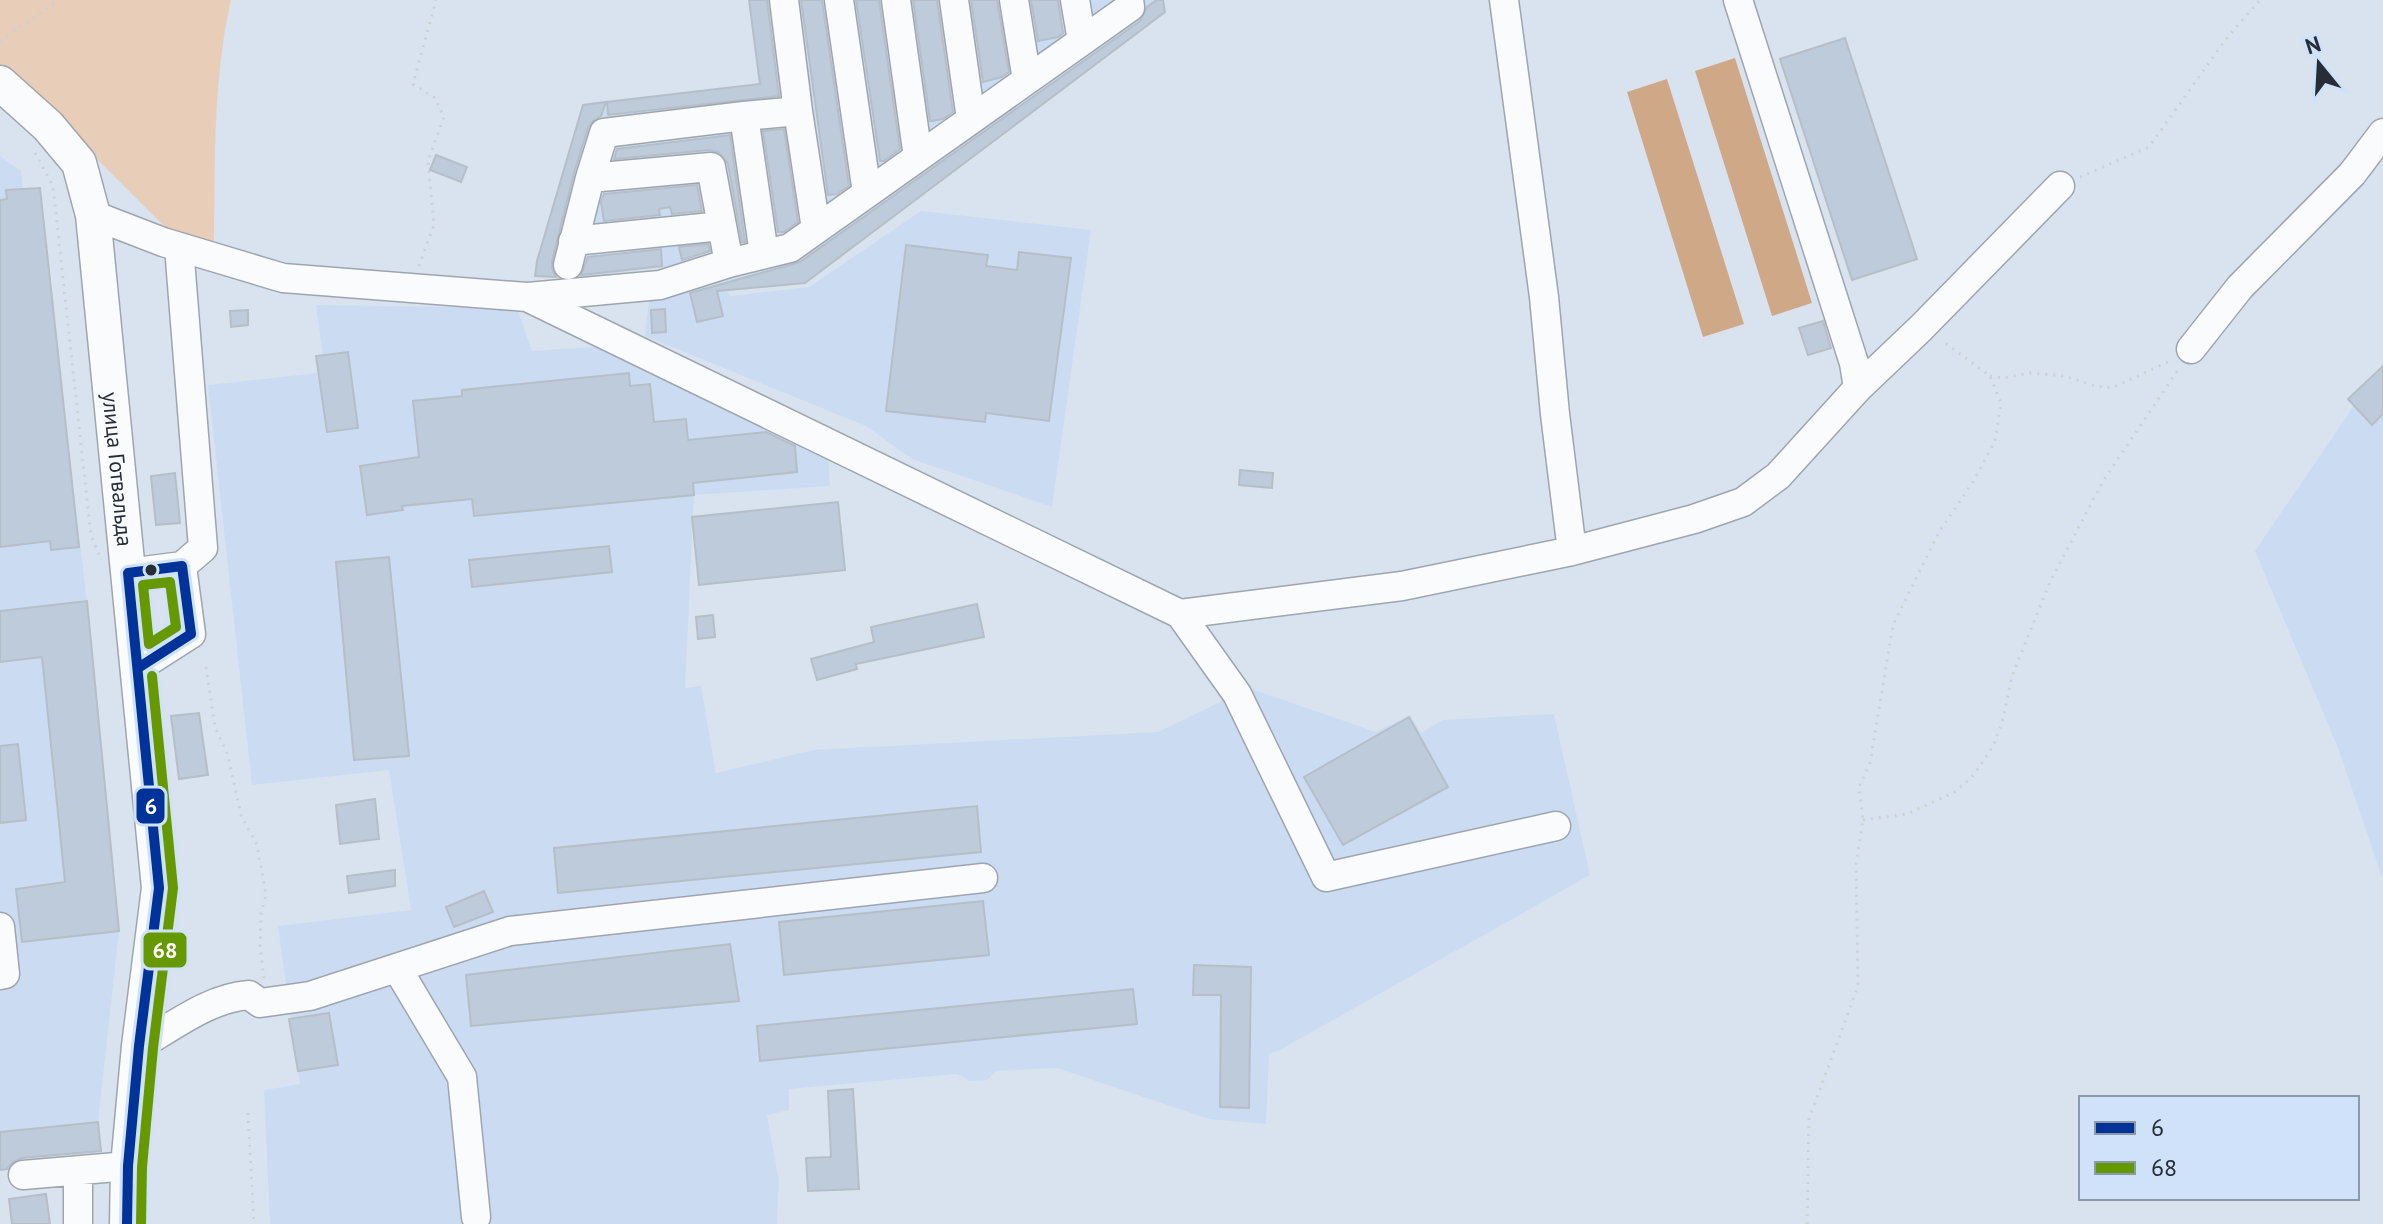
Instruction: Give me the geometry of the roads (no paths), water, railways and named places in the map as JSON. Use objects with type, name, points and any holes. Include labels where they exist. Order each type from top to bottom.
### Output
[{"type":"main road","name":"улица Готвальда","points":[[0,83],[48,126],[79,163],[93,215],[114,566],[138,668],[159,888],[139,1046],[128,1166],[127,1224]]},
{"type":"lane","points":[[784,0],[816,229]]},
{"type":"lane","points":[[839,0],[867,193]]},
{"type":"lane","points":[[896,0],[918,157]]},
{"type":"lane","points":[[954,0],[971,119]]},
{"type":"lane","points":[[1014,0],[1027,80]]},
{"type":"lane","points":[[1075,0],[1082,41]]},
{"type":"lane","points":[[93,215],[179,247],[283,278],[527,297],[660,285],[790,248],[1130,7],[1129,0]]},
{"type":"lane","points":[[1504,0],[1544,297],[1572,551]]},
{"type":"lane","points":[[1738,0],[1854,363],[1858,388]]},
{"type":"lane","points":[[722,226],[571,253],[604,133],[798,111]]},
{"type":"lane","points":[[744,116],[764,254]]},
{"type":"lane","points":[[2191,349],[2240,287],[2352,174],[2383,133]]},
{"type":"lane","points":[[590,178],[711,167],[729,263]]},
{"type":"lane","points":[[1180,614],[1402,586],[1572,551],[1694,519],[1743,502],[1778,476],[1858,388],[2060,186]]},
{"type":"lane","points":[[114,566],[182,566],[203,548],[179,247]]},
{"type":"lane","points":[[527,297],[1180,614],[1237,694],[1326,877],[1556,826]]},
{"type":"lane","points":[[138,668],[191,634],[182,566]]},
{"type":"lane","points":[[139,1046],[202,1009],[231,996],[249,995],[260,1003],[310,996],[510,931],[983,878]]},
{"type":"lane","points":[[0,927],[5,974],[0,975]]},
{"type":"lane","points":[[397,968],[462,1077],[476,1217]]},
{"type":"lane","points":[[23,1175],[128,1166]]},
{"type":"lane","points":[[78,1171],[78,1224]]}]
